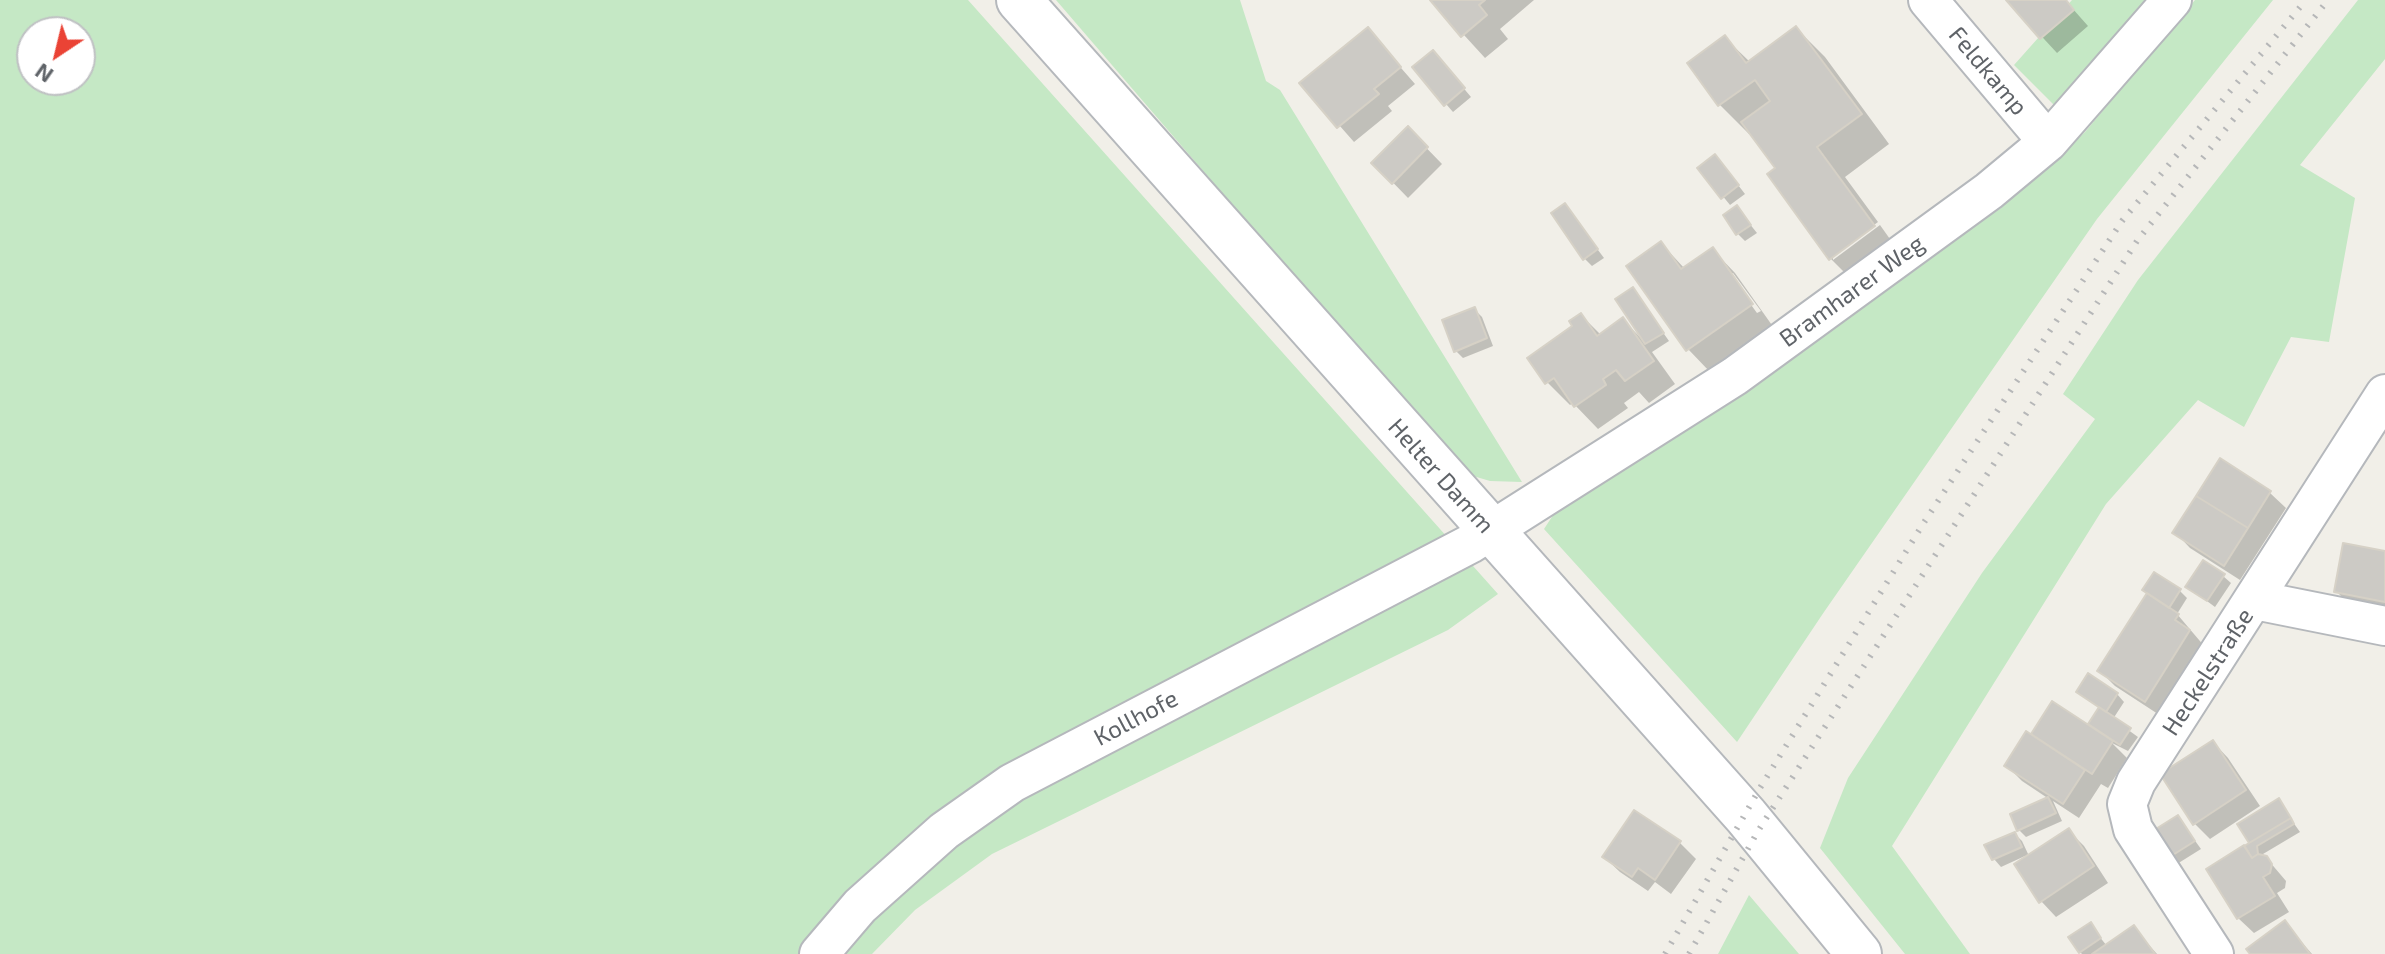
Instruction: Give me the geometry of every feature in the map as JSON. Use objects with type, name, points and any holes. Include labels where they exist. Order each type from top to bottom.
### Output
[{"type":"street","name":"Helter Damm","points":[[1019,0],[1746,816],[1859,954]]},
{"type":"street","name":"Feldkamp","points":[[1928,0],[2048,142]]},
{"type":"street","name":"Bramharer Weg","points":[[1489,531],[1735,376],[1989,191],[2048,142],[2172,0]]},
{"type":"street","name":"Heckelstraße","points":[[2214,954],[2133,829],[2127,804],[2136,782],[2385,394]]},
{"type":"street","name":"Kollhofe","points":[[819,954],[860,906],[944,831],[1012,783],[1470,544],[1489,531]]},
{"type":"street","points":[[2255,600],[2385,626]]},
{"type":"green space","points":[[0,0],[968,0],[1498,594],[1448,630],[992,854],[915,910],[872,954],[0,954]]},
{"type":"green space","points":[[1056,0],[1240,0],[1266,81],[1280,90],[1522,482],[1490,481],[1463,473]]},
{"type":"green space","points":[[2072,0],[2149,0],[2056,107],[2014,65]]},
{"type":"green space","points":[[2195,0],[2273,0],[2097,219],[1737,742],[1544,529],[1563,500],[2001,208],[2085,132]]},
{"type":"green space","points":[[2358,0],[2385,0],[2385,59],[2300,165],[2355,198],[2329,342],[2291,337],[2244,427],[2198,400],[2106,504],[1892,846],[1970,954],[1905,954],[1820,848],[1848,778],[1982,573],[2095,419],[2063,394],[2138,280]]},
{"type":"green space","points":[[1749,895],[1799,954],[1718,954]]},
{"type":"building","points":[[1430,0],[1485,0],[1479,5],[1487,15],[1461,37]]},
{"type":"building","points":[[2006,0],[2066,0],[2074,10],[2040,39]]},
{"type":"building","points":[[1796,26],[1862,114],[1817,147],[1875,226],[1829,260],[1767,174],[1775,168],[1741,122],[1770,101],[1755,80],[1718,106],[1687,63],[1725,35],[1746,63]]},
{"type":"building","points":[[1368,27],[1401,67],[1374,89],[1379,94],[1337,128],[1299,83]]},
{"type":"building","points":[[1433,50],[1465,88],[1444,106],[1412,67]]},
{"type":"building","points":[[1408,126],[1428,147],[1392,184],[1371,163]]},
{"type":"building","points":[[1715,154],[1739,185],[1721,199],[1697,168]]},
{"type":"building","points":[[1565,203],[1598,249],[1583,260],[1551,213]]},
{"type":"building","points":[[1737,205],[1751,225],[1736,235],[1723,215]]},
{"type":"building","points":[[1661,241],[1681,269],[1713,247],[1753,304],[1686,351],[1626,266]]},
{"type":"building","points":[[1633,287],[1664,333],[1645,344],[1615,299]]},
{"type":"building","points":[[1475,307],[1487,338],[1454,352],[1442,320]]},
{"type":"building","points":[[1581,313],[1597,336],[1623,317],[1654,361],[1625,381],[1616,370],[1603,379],[1606,385],[1574,407],[1554,378],[1545,384],[1527,358],[1572,326],[1569,321]]},
{"type":"building","points":[[2220,458],[2271,491],[2248,528],[2196,496]]},
{"type":"building","points":[[2196,496],[2248,528],[2224,566],[2172,533]]},
{"type":"building","points":[[2343,543],[2385,551],[2385,602],[2334,592]]},
{"type":"building","points":[[2203,560],[2225,574],[2207,601],[2185,587]]},
{"type":"building","points":[[2154,572],[2181,589],[2169,608],[2142,590]]},
{"type":"building","points":[[2147,593],[2179,614],[2175,620],[2190,630],[2145,702],[2097,671]]},
{"type":"building","points":[[2088,673],[2118,693],[2106,712],[2076,692]]},
{"type":"building","points":[[2052,701],[2113,741],[2092,774],[2031,734]]},
{"type":"building","points":[[2099,707],[2131,728],[2120,745],[2088,724]]},
{"type":"building","points":[[2026,731],[2085,770],[2063,804],[2004,766]]},
{"type":"building","points":[[2213,740],[2246,790],[2193,825],[2160,774]]},
{"type":"building","points":[[2048,797],[2056,813],[2017,831],[2010,814]]},
{"type":"building","points":[[2279,798],[2291,818],[2249,843],[2237,824]]},
{"type":"building","points":[[1634,810],[1681,841],[1655,880],[1638,868],[1632,877],[1602,857]]},
{"type":"building","points":[[2178,815],[2195,841],[2168,858],[2151,832]]},
{"type":"building","points":[[2291,818],[2294,824],[2257,846],[2258,854],[2252,858],[2244,846]]},
{"type":"building","points":[[2069,828],[2094,866],[2039,903],[2014,864]]},
{"type":"building","points":[[2015,832],[2022,847],[1992,860],[1984,845]]},
{"type":"building","points":[[2244,845],[2252,858],[2258,854],[2267,856],[2272,864],[2270,873],[2263,877],[2275,896],[2237,919],[2206,869]]},
{"type":"building","points":[[2285,920],[2310,954],[2250,954],[2246,949]]},
{"type":"building","points":[[2091,922],[2101,938],[2079,953],[2068,937]]},
{"type":"building","points":[[2134,925],[2155,954],[2092,954]]},
{"type":"railway","points":[[1665,954],[1760,788],[1923,524],[2122,221],[2306,0]]},
{"type":"railway","points":[[1689,954],[1758,831],[2137,241],[2328,0]]}]
